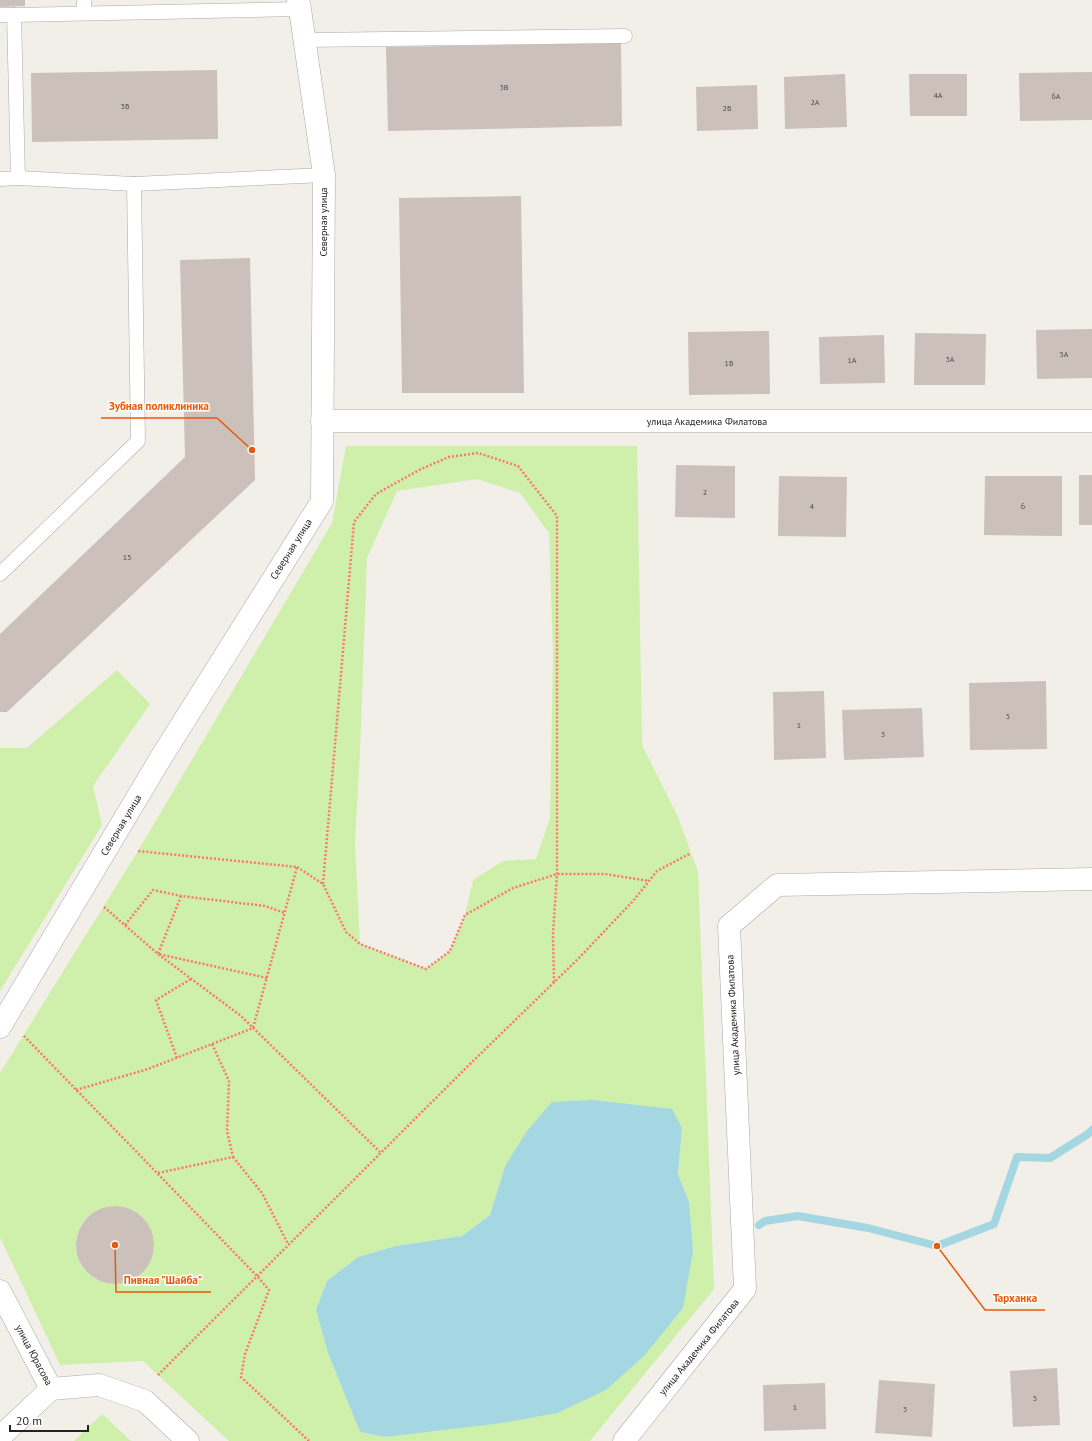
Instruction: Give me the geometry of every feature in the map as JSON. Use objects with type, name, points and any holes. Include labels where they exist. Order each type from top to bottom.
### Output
[{"type":"street","name":"Северная улица","points":[[0,1027],[158,763],[322,501],[324,175],[299,4]]},
{"type":"street","name":"улица Академика Филатова","points":[[322,420],[1092,421]]},
{"type":"street","name":"улица Академика Филатова","points":[[624,1441],[745,1289],[728,926],[777,884],[1092,879]]},
{"type":"street","name":"улица Юрасова","points":[[0,1291],[51,1389],[99,1385],[145,1401],[188,1441]]},
{"type":"street","points":[[0,1436],[51,1389]]},
{"type":"lane","points":[[0,15],[14,15],[84,7],[299,4]]},
{"type":"lane","points":[[14,15],[18,178]]},
{"type":"lane","points":[[305,40],[625,36]]},
{"type":"lane","points":[[0,179],[18,178],[134,184],[324,175]]},
{"type":"lane","points":[[0,574],[138,441],[134,184]]},
{"type":"path","points":[[554,982],[553,934],[557,874],[557,516],[518,466],[478,454],[449,457],[421,469],[376,494],[354,522],[323,884],[346,932],[360,944],[426,969],[450,951],[465,915],[513,888],[557,874],[605,874],[649,881]]},
{"type":"path","points":[[138,851],[297,867],[323,884]]},
{"type":"path","points":[[158,1375],[380,1152],[578,959],[633,901],[658,871],[691,853]]},
{"type":"path","points":[[253,1028],[297,867]]},
{"type":"path","points":[[125,925],[153,890],[181,896],[265,906],[285,913]]},
{"type":"path","points":[[158,954],[181,896]]},
{"type":"path","points":[[104,907],[158,954],[241,1016],[380,1152]]},
{"type":"path","points":[[158,954],[267,978]]},
{"type":"path","points":[[177,1058],[156,1000],[191,979]]},
{"type":"path","points":[[76,1090],[148,1069],[253,1028]]},
{"type":"path","points":[[23,1036],[158,1173],[269,1290],[245,1354],[241,1377],[309,1441]]},
{"type":"path","points":[[212,1044],[229,1081],[227,1131],[233,1157],[262,1193],[288,1244]]},
{"type":"path","points":[[158,1173],[233,1157]]},
{"type":"green space","points":[[346,446],[637,446],[642,745],[678,817],[698,872],[714,1289],[590,1441],[229,1441],[143,1361],[60,1365],[0,1237],[0,1073],[138,851],[332,523]],"holes":[[[477,479],[520,493],[549,533],[553,653],[550,818],[536,859],[503,861],[473,880],[465,915],[450,951],[426,969],[360,944],[355,843],[360,753],[367,558],[397,491]],[[682,1128],[678,1174],[689,1202],[428,1431],[385,1437],[360,1432],[328,1353],[316,1310],[327,1281],[358,1257],[396,1246],[462,1236],[490,1215],[505,1166]],[[110,1206],[119,1206],[137,1213],[147,1224],[153,1236],[154,1248],[151,1259],[145,1269],[136,1277],[124,1282],[112,1283],[98,1280],[88,1274],[81,1264],[76,1247],[77,1238],[82,1223],[95,1212]]]},
{"type":"green space","points":[[117,670],[150,704],[93,786],[102,825],[0,991],[0,748],[27,748]]},
{"type":"green space","points":[[102,1414],[131,1441],[74,1441]]},
{"type":"water","points":[[593,1100],[672,1109],[682,1128],[678,1174],[689,1202],[693,1251],[683,1308],[645,1355],[606,1390],[557,1413],[502,1423],[385,1437],[360,1432],[328,1353],[316,1310],[327,1281],[358,1257],[396,1246],[462,1236],[490,1215],[505,1166],[527,1131],[552,1102]]},
{"type":"building","points":[[0,0],[25,0],[25,6],[0,7]]},
{"type":"building","points":[[621,43],[622,126],[388,131],[386,47]]},
{"type":"building","points":[[217,70],[218,139],[32,142],[31,73]]},
{"type":"building","points":[[1092,72],[1092,120],[1020,121],[1019,73]]},
{"type":"building","points":[[845,74],[847,127],[785,129],[784,77]]},
{"type":"building","points":[[909,74],[967,74],[967,116],[910,116]]},
{"type":"building","points":[[757,85],[758,129],[697,131],[696,87]]},
{"type":"building","points":[[521,196],[524,393],[402,393],[399,198]]},
{"type":"building","points":[[250,258],[255,480],[7,712],[0,712],[0,634],[185,457],[180,260]]},
{"type":"building","points":[[1092,329],[1092,378],[1037,379],[1036,330]]},
{"type":"building","points":[[769,331],[770,394],[689,395],[688,332]]},
{"type":"building","points":[[915,333],[986,334],[985,385],[914,385]]},
{"type":"building","points":[[884,335],[885,383],[820,384],[819,337]]},
{"type":"building","points":[[676,465],[735,466],[735,518],[675,517]]},
{"type":"building","points":[[1079,475],[1092,475],[1092,525],[1079,525]]},
{"type":"building","points":[[779,476],[847,477],[846,537],[778,536]]},
{"type":"building","points":[[985,476],[1062,476],[1062,536],[984,535]]},
{"type":"building","points":[[1046,681],[1047,749],[970,750],[969,683]]},
{"type":"building","points":[[824,691],[826,758],[774,760],[773,692]]},
{"type":"building","points":[[922,708],[924,757],[844,760],[842,710]]},
{"type":"building","points":[[115,1206],[130,1209],[137,1213],[147,1223],[151,1230],[154,1245],[151,1260],[147,1267],[137,1277],[130,1281],[115,1284],[100,1281],[93,1277],[83,1267],[79,1260],[76,1245],[79,1230],[83,1223],[93,1213],[100,1209]]},
{"type":"building","points":[[1057,1368],[1060,1425],[1013,1427],[1010,1371]]},
{"type":"building","points":[[879,1380],[935,1384],[932,1437],[875,1433]]},
{"type":"building","points":[[825,1383],[826,1429],[764,1431],[763,1385]]},
{"type":"waterway","points":[[759,1225],[765,1221],[798,1216],[868,1228],[937,1246],[994,1224],[1017,1157],[1050,1158],[1092,1130]]},
{"type":"place","name":"Зубная поликлиника","points":[[252,450]]},
{"type":"place","name":"Пивная \"Шайба\"","points":[[115,1245]]},
{"type":"place","name":"Тарханка","points":[[937,1246]]}]
